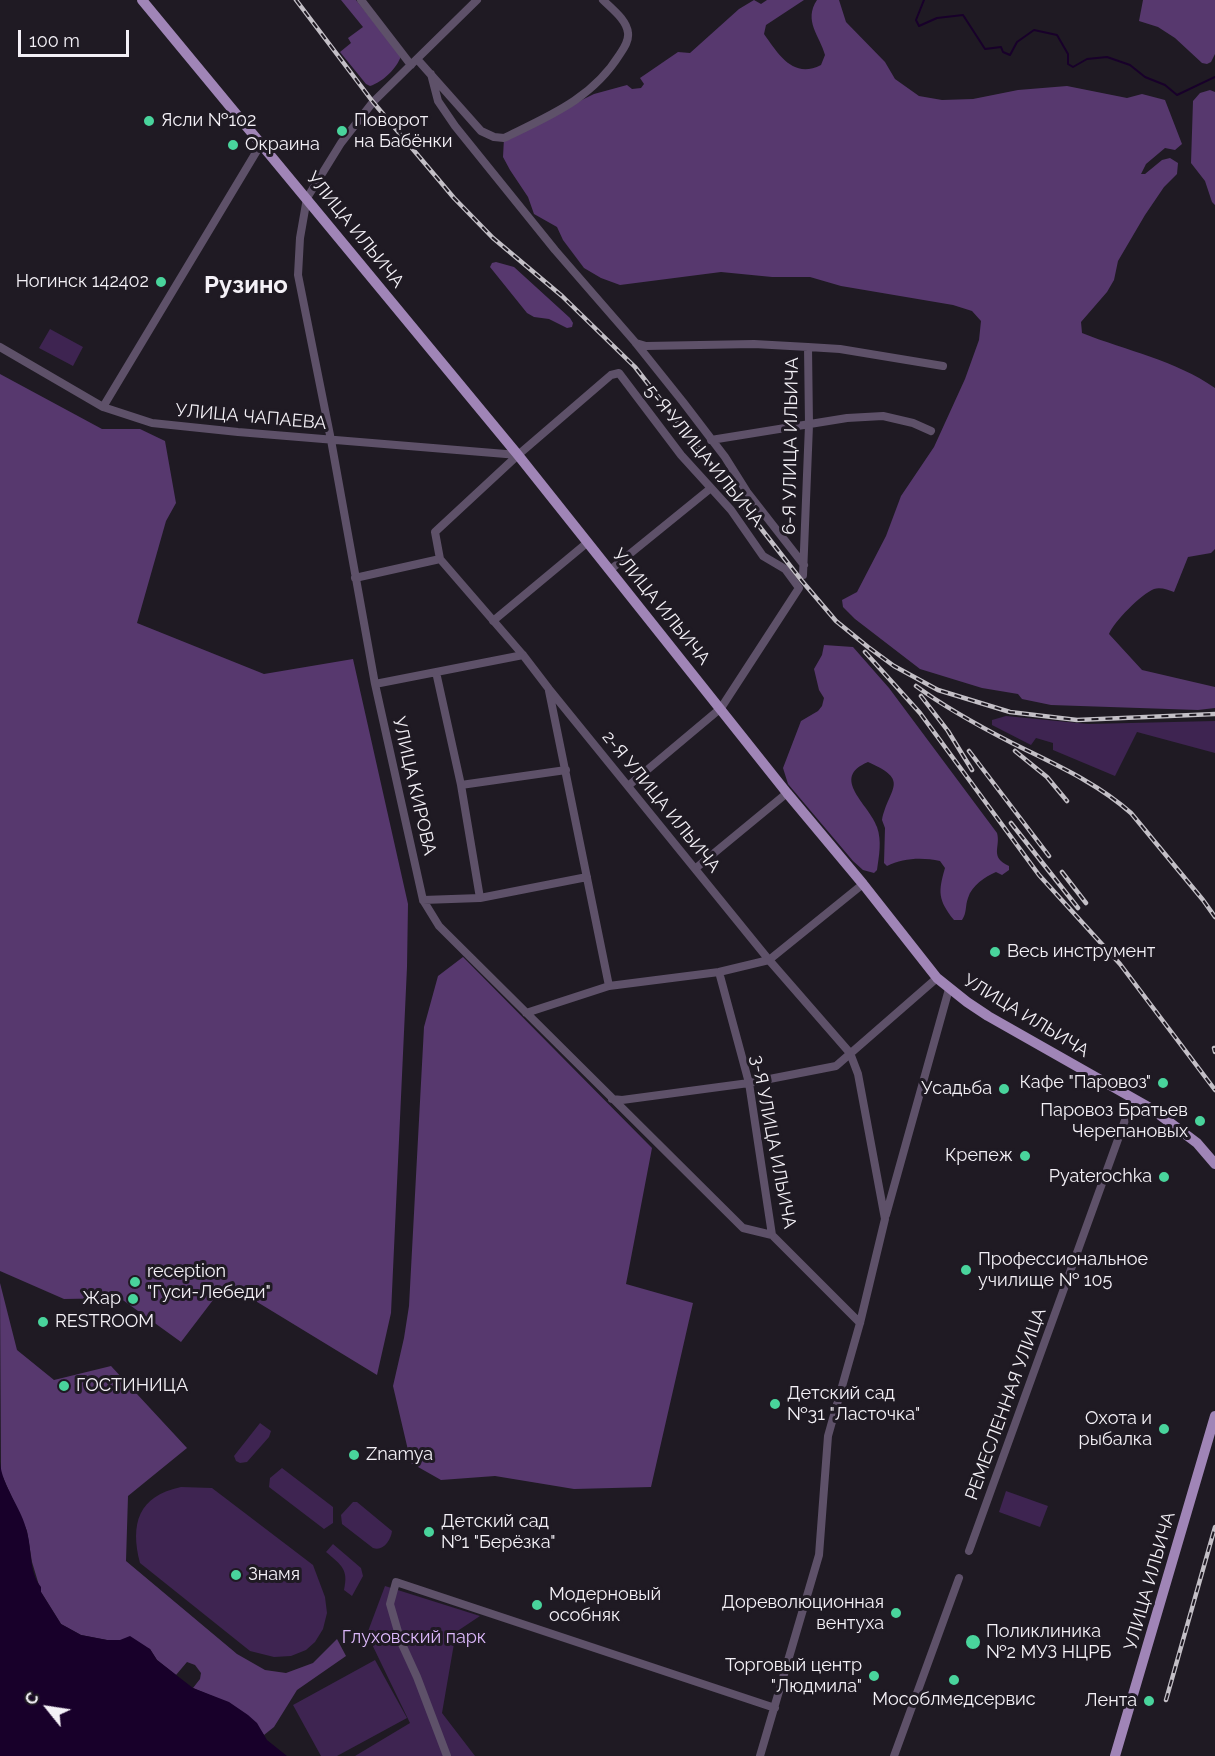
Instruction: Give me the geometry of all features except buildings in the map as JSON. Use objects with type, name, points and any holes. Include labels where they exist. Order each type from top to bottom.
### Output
[{"type":"main road","name":"УЛИЦА ИЛЬИЧА","points":[[142,0],[518,455],[937,978],[988,1016],[1152,1109],[1197,1143],[1215,1164]]},
{"type":"main road","name":"УЛИЦА ИЛЬИЧА","points":[[1115,1756],[1215,1416]]},
{"type":"street","points":[[361,0],[414,62],[430,74],[480,131],[494,137],[504,138],[569,106],[614,64],[625,46],[628,34],[620,17],[603,0]]},
{"type":"street","points":[[307,198],[341,143],[373,102],[477,0]]},
{"type":"street","points":[[430,74],[438,101],[455,126],[568,266],[635,342],[804,565]]},
{"type":"street","points":[[104,407],[261,144]]},
{"type":"street","name":"УЛИЦА КИРОВА","points":[[307,198],[300,238],[298,275],[331,440],[375,684],[423,900],[439,926],[743,1228],[772,1235]]},
{"type":"street","points":[[635,342],[646,346],[753,344],[808,347]]},
{"type":"street","name":"УЛИЦА ЧАПАЕВА","points":[[0,347],[104,407],[152,423],[518,455]]},
{"type":"street","name":"6-Я УЛИЦА ИЛЬИЧА","points":[[803,574],[804,504],[809,425],[808,347],[840,349],[943,366]]},
{"type":"street","name":"5-Я УЛИЦА ИЛЬИЧА","points":[[518,455],[611,375],[619,373],[681,455],[731,510],[763,556],[785,569],[799,588],[721,708]]},
{"type":"street","points":[[711,440],[847,418],[883,416],[931,430]]},
{"type":"street","points":[[355,578],[440,559],[435,532],[518,455]]},
{"type":"street","points":[[610,570],[711,488]]},
{"type":"street","points":[[493,621],[588,542]]},
{"type":"street","name":"2-Я УЛИЦА ИЛЬИЧА","points":[[440,559],[523,655],[769,960],[850,1053],[858,1074],[885,1220],[860,1323],[828,1436],[819,1555],[760,1756]]},
{"type":"street","points":[[375,684],[523,655]]},
{"type":"street","points":[[436,672],[461,785],[480,898]]},
{"type":"street","points":[[549,689],[609,986]]},
{"type":"street","points":[[628,786],[721,708]]},
{"type":"street","points":[[461,785],[566,770]]},
{"type":"street","points":[[696,868],[787,793]]},
{"type":"street","points":[[423,900],[480,898],[587,877]]},
{"type":"street","points":[[525,1013],[609,986],[719,972],[769,960],[863,884]]},
{"type":"street","name":"3-Я УЛИЦА ИЛЬИЧА","points":[[719,972],[749,1083],[772,1235],[860,1323]]},
{"type":"street","points":[[612,1100],[749,1083],[836,1066],[937,978]]},
{"type":"street","points":[[885,1220],[949,989]]},
{"type":"street","name":"РЕМЕСЛЕННАЯ УЛИЦА","points":[[969,1551],[1133,1098]]},
{"type":"street","points":[[894,1756],[959,1578]]},
{"type":"street","points":[[447,1756],[401,1642],[390,1604],[396,1582],[775,1708]]},
{"type":"green space","points":[[50,329],[83,347],[73,366],[39,348]]},
{"type":"green space","points":[[1006,716],[1088,724],[1215,721],[1215,753],[1137,732],[1115,776],[1053,750],[1053,743],[1036,738],[1031,745],[992,725],[992,720]]},
{"type":"green space","points":[[260,1423],[271,1431],[269,1437],[247,1462],[236,1461],[234,1456]]},
{"type":"green space","points":[[282,1468],[333,1507],[333,1523],[324,1529],[269,1487],[270,1478]]},
{"type":"green space","name":"Знамя","points":[[181,1487],[212,1488],[313,1565],[325,1597],[327,1613],[323,1629],[315,1642],[306,1650],[291,1656],[274,1657],[250,1651],[140,1563],[136,1536],[141,1514],[146,1505],[155,1497]]},
{"type":"green space","points":[[1006,1491],[1048,1506],[1040,1527],[999,1512]]},
{"type":"green space","points":[[353,1502],[357,1502],[392,1531],[383,1547],[373,1548],[342,1524],[341,1515]]},
{"type":"green space","points":[[333,1544],[361,1568],[363,1576],[352,1596],[344,1590],[345,1577],[342,1568],[326,1552]]},
{"type":"green space","name":"Глуховский парк","points":[[385,1586],[480,1616],[456,1632],[442,1713],[475,1756],[355,1756],[410,1723],[367,1634]]},
{"type":"green space","points":[[375,1660],[407,1718],[337,1756],[321,1756],[293,1705]]},
{"type":"shaded area","points":[[341,0],[356,0],[401,56],[389,74],[370,86],[340,52],[351,43],[348,38],[363,27]]},
{"type":"shaded area","points":[[754,0],[761,4],[767,0],[804,0],[766,25],[764,34],[781,57],[802,69],[811,69],[821,65],[825,55],[812,22],[813,8],[817,0],[839,0],[846,22],[885,62],[895,79],[919,96],[942,100],[973,99],[1018,90],[1067,86],[1127,98],[1142,94],[1165,100],[1182,144],[1175,150],[1165,148],[1146,164],[1141,174],[1145,174],[1162,160],[1170,158],[1178,163],[1177,174],[1164,187],[1145,215],[1118,261],[1114,280],[1107,292],[1081,322],[1082,333],[1184,370],[1215,388],[1215,549],[1211,553],[1188,557],[1174,592],[1159,588],[1142,596],[1128,609],[1109,634],[1142,670],[1215,687],[1215,708],[1198,710],[1051,705],[1022,699],[1018,694],[982,688],[920,669],[855,619],[843,607],[842,600],[857,592],[886,536],[901,496],[934,447],[965,379],[979,340],[981,321],[972,311],[953,305],[841,286],[810,277],[772,277],[721,272],[620,285],[584,268],[563,240],[557,227],[534,214],[528,197],[503,157],[504,138],[594,94],[627,85],[632,89],[641,88],[644,84],[640,78],[678,52],[690,53],[739,9]]},
{"type":"shaded area","points":[[1143,0],[1215,0],[1215,54],[1211,62],[1202,63],[1175,38],[1158,27],[1139,21]]},
{"type":"shaded area","points":[[1210,90],[1215,92],[1215,205],[1205,181],[1191,163],[1193,101],[1200,93]]},
{"type":"shaded area","points":[[496,262],[514,267],[570,318],[573,323],[572,327],[567,328],[549,319],[534,317],[527,313],[490,267]]},
{"type":"shaded area","points":[[0,374],[102,429],[140,429],[165,441],[176,503],[166,521],[137,623],[264,674],[353,659],[408,904],[391,1313],[377,1375],[226,1283],[181,1342],[120,1298],[64,1299],[0,1271]]},
{"type":"shaded area","points":[[824,645],[853,647],[889,688],[997,833],[997,855],[1003,863],[1009,866],[1009,870],[1002,875],[996,872],[976,885],[968,898],[962,920],[954,920],[942,901],[941,883],[945,868],[940,861],[913,859],[887,866],[884,863],[885,828],[882,820],[894,786],[889,774],[868,762],[857,768],[852,776],[855,792],[879,832],[879,854],[877,870],[874,873],[863,870],[853,861],[788,784],[783,768],[801,721],[822,706],[824,698],[819,690],[814,669],[822,655]]},
{"type":"shaded area","points":[[463,957],[652,1148],[626,1284],[693,1303],[651,1487],[574,1489],[495,1476],[441,1480],[411,1463],[393,1386],[409,1306],[424,1027],[438,976]]},
{"type":"shaded area","points":[[0,1283],[17,1350],[54,1380],[111,1366],[187,1448],[128,1496],[126,1561],[237,1654],[265,1670],[286,1673],[313,1663],[337,1639],[346,1656],[297,1690],[274,1727],[264,1735],[241,1711],[193,1688],[200,1679],[201,1673],[195,1665],[187,1662],[176,1675],[157,1660],[150,1649],[120,1640],[81,1635],[61,1624],[41,1592],[32,1562],[27,1531],[1,1473]]},
{"type":"shaded area","points":[[0,1462],[4,1480],[21,1514],[29,1539],[34,1575],[41,1587],[41,1592],[61,1624],[81,1635],[107,1640],[120,1640],[130,1636],[150,1649],[157,1660],[193,1688],[229,1702],[248,1715],[257,1723],[267,1740],[287,1756],[0,1756]]},
{"type":"waterway","points":[[924,0],[916,20],[919,26],[937,18],[963,15],[985,49],[1001,47],[1003,52],[1010,55],[1017,42],[1034,30],[1057,35],[1068,54],[1068,64],[1073,67],[1087,59],[1107,57],[1130,65],[1145,77],[1165,85],[1177,95],[1215,77]]},
{"type":"railway","points":[[296,0],[373,102],[454,198],[493,238],[562,296],[635,367],[802,581],[836,621],[868,647],[894,666],[938,690],[1010,712],[1077,720],[1215,714]]},
{"type":"railway","points":[[865,652],[920,713],[1039,875],[1120,964],[1215,1090]]},
{"type":"railway","points":[[916,686],[963,716],[1074,774],[1118,802],[1131,813],[1215,917]]},
{"type":"railway","points":[[921,696],[948,731],[972,770]]},
{"type":"railway","points":[[969,751],[1049,856]]},
{"type":"railway","points":[[1015,751],[1047,777],[1067,801]]},
{"type":"railway","points":[[1011,823],[1078,908]]},
{"type":"railway","points":[[1062,872],[1086,903]]},
{"type":"railway","points":[[1214,1048],[1215,1052]]},
{"type":"railway","points":[[1166,1700],[1215,1527]]},
{"type":"place","name":"Ясли №102","points":[[149,121]]},
{"type":"place","name":"Поворот на Бабёнки","points":[[342,131]]},
{"type":"place","name":"Окраина","points":[[233,145]]},
{"type":"place","name":"Ногинск 142402","points":[[161,282]]},
{"type":"place","name":"Весь инструмент","points":[[995,952]]},
{"type":"place","name":"Кафе \"Паровоз\"","points":[[1163,1083]]},
{"type":"place","name":"Усадьба","points":[[1004,1089]]},
{"type":"place","name":"Паровоз Братьев Черепановых","points":[[1200,1121]]},
{"type":"place","name":"Крепеж","points":[[1025,1156]]},
{"type":"place","name":"Pyaterochka","points":[[1164,1177]]},
{"type":"place","name":"Профессиональное училище № 105","points":[[966,1270]]},
{"type":"place","name":"reception \"Гуси-Лебеди\"","points":[[135,1282]]},
{"type":"place","name":"Жар","points":[[133,1299]]},
{"type":"place","name":"RESTROOM","points":[[43,1322]]},
{"type":"place","name":"ГОСТИНИЦА","points":[[64,1386]]},
{"type":"place","name":"Детский сад №31 \"Ласточка\"","points":[[775,1404]]},
{"type":"place","name":"Охота и рыбалка","points":[[1164,1429]]},
{"type":"place","name":"Znamya","points":[[354,1455]]},
{"type":"place","name":"Детский сад №1 \"Берёзка\"","points":[[429,1532]]},
{"type":"place","name":"Знамя","points":[[236,1575]]},
{"type":"place","name":"Модерновый особняк","points":[[537,1605]]},
{"type":"place","name":"Дореволюционная вентуха","points":[[896,1613]]},
{"type":"place","name":"Поликлиника №2 МУЗ НЦРБ","points":[[973,1642]]},
{"type":"place","name":"Торговый центр \"Людмила\"","points":[[874,1676]]},
{"type":"place","name":"Мособлмедсервис","points":[[954,1680]]},
{"type":"place","name":"Лента","points":[[1149,1701]]},
{"type":"district","name":"Рузино","points":[[246,286]]}]
